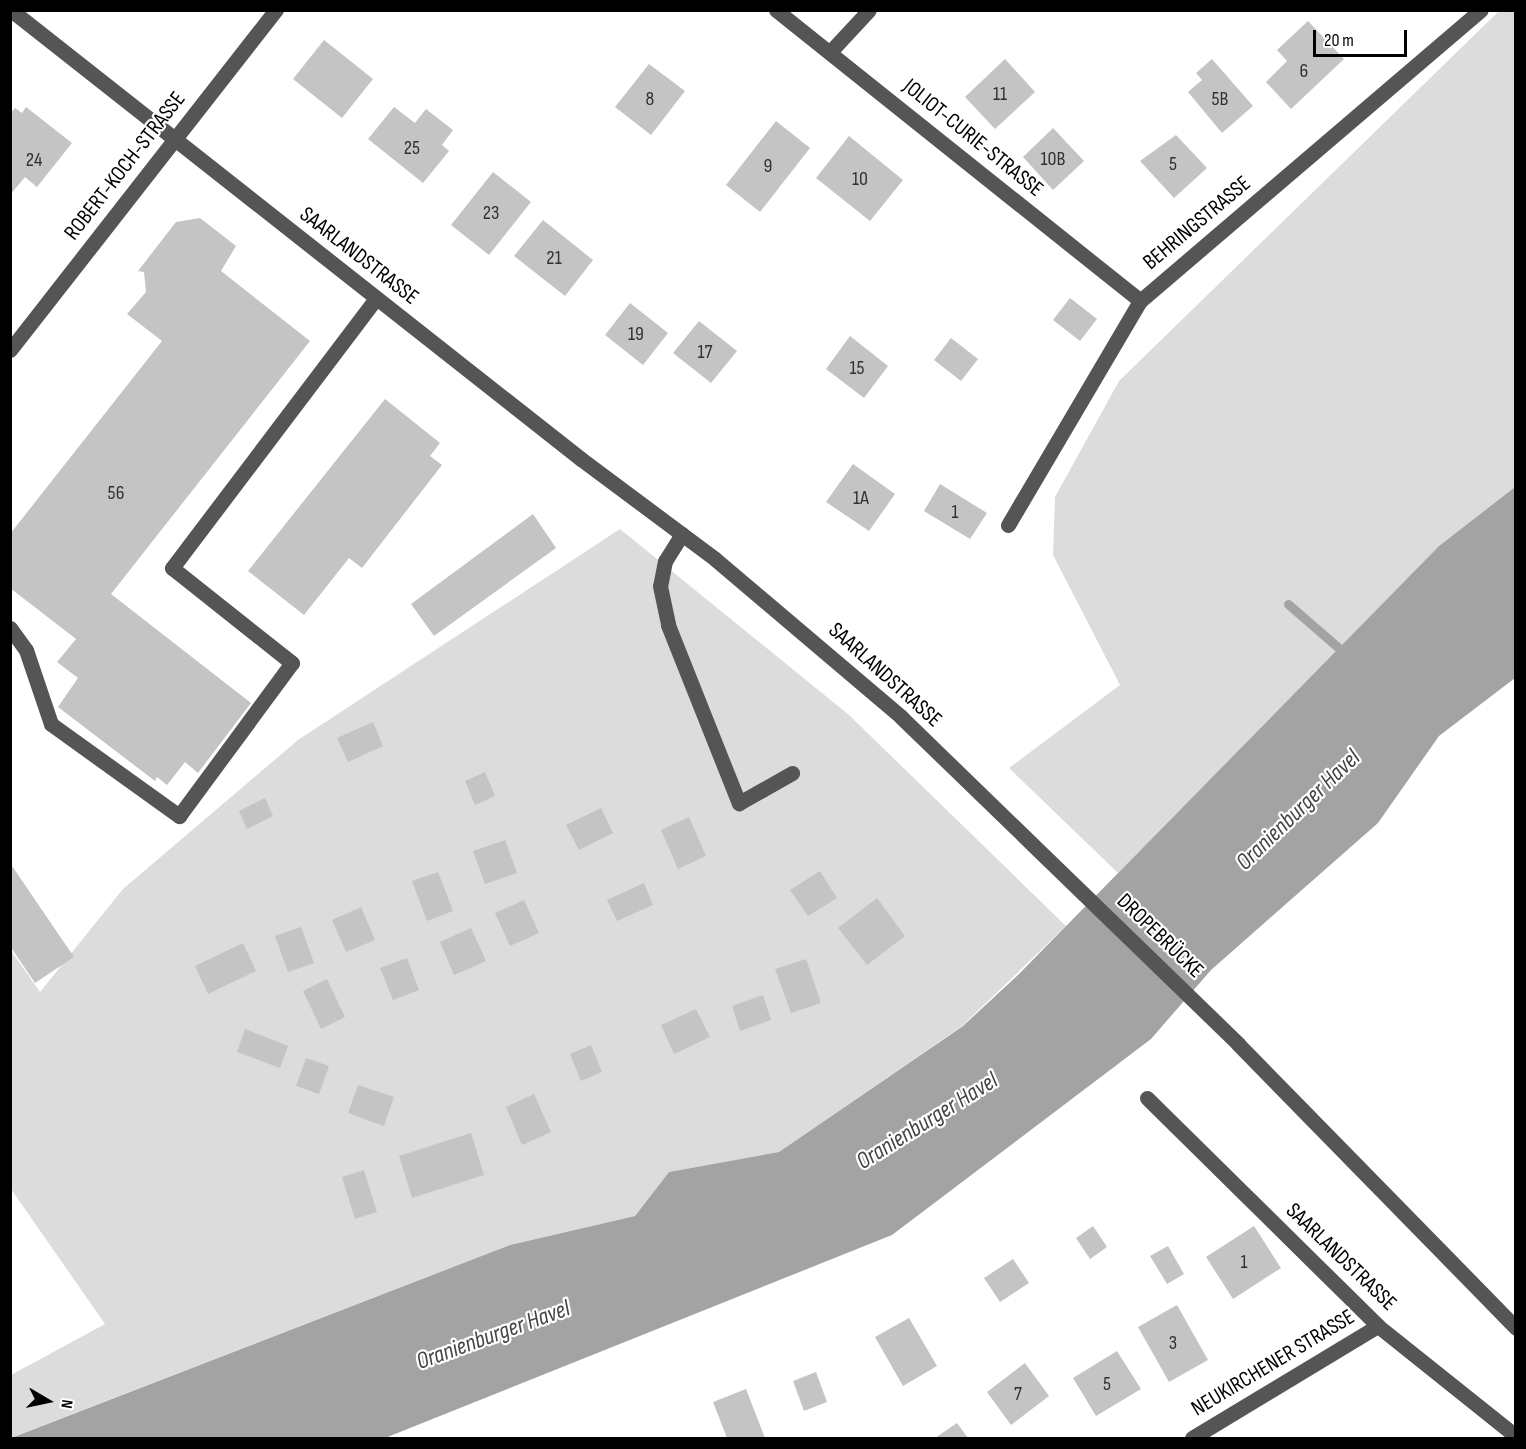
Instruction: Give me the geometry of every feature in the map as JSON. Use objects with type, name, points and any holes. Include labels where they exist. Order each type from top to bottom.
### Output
[{"type":"street","name":"SAARLANDSTRASSE","points":[[11,10],[376,298],[682,534],[901,717],[1050,860]]},
{"type":"street","name":"ROBERT-KOCH-STRASSE","points":[[10,350],[172,138],[276,10]]},
{"type":"street","name":"JOLIOT-CURIE-STRASSE","points":[[776,10],[1140,301]]},
{"type":"street","points":[[830,52],[869,10]]},
{"type":"street","name":"BEHRINGSTRASSE","points":[[1008,525],[1140,301],[1481,10]]},
{"type":"street","points":[[10,628],[26,650],[51,724],[178,816],[292,663],[172,568],[376,298]]},
{"type":"street","points":[[682,534],[664,561],[660,586],[668,625],[739,803],[792,773]]},
{"type":"street","name":"DROPEBRÜCKE","points":[[1050,860],[1238,1044],[1515,1328]]},
{"type":"street","name":"SAARLANDSTRASSE","points":[[1147,1098],[1378,1326],[1515,1436]]},
{"type":"street","name":"NEUKIRCHENER STRASSE","points":[[1192,1438],[1378,1326]]},
{"type":"shaded area","points":[[1499,11],[1515,11],[1515,487],[1439,546],[1118,873],[1009,768],[1120,685],[1053,555],[1055,497],[1119,381]]},
{"type":"shaded area","points":[[620,529],[849,715],[1066,926],[962,1026],[779,1152],[669,1172],[635,1216],[510,1245],[10,1438],[11,1375],[105,1324],[11,1189],[10,949],[40,992],[123,889],[298,740]]},
{"type":"water","name":"Oranienburger Havel","points":[[1515,487],[1515,678],[1439,736],[1378,823],[1211,970],[1151,1039],[892,1235],[385,1438],[11,1438],[510,1245],[635,1216],[669,1172],[779,1152],[963,1026],[1019,974],[1439,546]]},
{"type":"building","points":[[1308,21],[1344,59],[1291,109],[1266,82],[1287,61],[1277,50]]},
{"type":"building","points":[[324,40],[373,79],[342,118],[293,79]]},
{"type":"building","points":[[1005,59],[1035,92],[995,129],[965,97]]},
{"type":"building","points":[[1212,59],[1253,106],[1222,133],[1188,92],[1202,80],[1196,73]]},
{"type":"building","points":[[649,64],[685,91],[651,135],[615,107]]},
{"type":"building","points":[[26,107],[72,143],[37,187],[25,177],[10,195],[10,114],[15,108],[22,113]]},
{"type":"building","points":[[394,107],[415,123],[426,109],[453,130],[442,145],[449,151],[423,183],[368,139]]},
{"type":"building","points":[[776,121],[810,148],[760,212],[726,185]]},
{"type":"building","points":[[1053,128],[1084,161],[1053,190],[1023,157]]},
{"type":"building","points":[[1176,135],[1207,168],[1174,198],[1140,161]]},
{"type":"building","points":[[849,136],[903,180],[870,221],[816,178]]},
{"type":"building","points":[[493,172],[531,202],[489,255],[451,225]]},
{"type":"building","points":[[200,218],[236,246],[221,271],[310,341],[111,594],[251,703],[198,773],[185,762],[167,785],[157,777],[155,781],[58,707],[78,678],[57,662],[76,639],[10,588],[10,534],[162,341],[127,314],[146,292],[144,272],[138,271],[176,222]]},
{"type":"building","points":[[543,220],[593,260],[565,296],[514,256]]},
{"type":"building","points":[[1070,298],[1097,319],[1080,341],[1053,320]]},
{"type":"building","points":[[630,303],[668,333],[643,365],[605,335]]},
{"type":"building","points":[[699,321],[737,351],[711,383],[673,353]]},
{"type":"building","points":[[850,336],[888,366],[864,398],[826,369]]},
{"type":"building","points":[[951,338],[978,359],[961,381],[934,360]]},
{"type":"building","points":[[385,399],[440,443],[430,456],[442,465],[362,568],[349,558],[304,615],[248,571]]},
{"type":"building","points":[[853,464],[895,494],[869,531],[826,502]]},
{"type":"building","points":[[940,484],[987,513],[970,539],[924,511]]},
{"type":"building","points":[[533,514],[556,548],[434,636],[411,604]]},
{"type":"building","points":[[373,722],[383,746],[348,762],[337,738]]},
{"type":"building","points":[[485,772],[495,796],[475,805],[465,781]]},
{"type":"building","points":[[265,798],[273,816],[247,829],[239,811]]},
{"type":"building","points":[[601,808],[613,833],[579,850],[566,825]]},
{"type":"building","points":[[689,817],[706,856],[678,869],[661,830]]},
{"type":"building","points":[[505,840],[517,873],[485,884],[473,851]]},
{"type":"building","points":[[10,863],[74,957],[35,983],[10,946]]},
{"type":"building","points":[[820,871],[837,898],[808,916],[790,890]]},
{"type":"building","points":[[438,872],[453,911],[427,921],[412,881]]},
{"type":"building","points":[[644,883],[653,905],[617,921],[607,900]]},
{"type":"building","points":[[877,898],[905,936],[867,965],[838,928]]},
{"type":"building","points":[[524,900],[539,933],[510,946],[495,913]]},
{"type":"building","points":[[361,907],[375,940],[346,952],[332,920]]},
{"type":"building","points":[[301,927],[314,963],[288,972],[275,936]]},
{"type":"building","points":[[471,928],[486,961],[454,975],[440,942]]},
{"type":"building","points":[[243,943],[256,971],[208,994],[195,966]]},
{"type":"building","points":[[407,958],[419,990],[393,1000],[380,968]]},
{"type":"building","points":[[806,959],[821,1003],[791,1013],[775,969]]},
{"type":"building","points":[[327,979],[345,1017],[321,1029],[303,991]]},
{"type":"building","points":[[763,995],[771,1020],[740,1031],[732,1006]]},
{"type":"building","points":[[696,1009],[710,1037],[674,1054],[661,1025]]},
{"type":"building","points":[[245,1029],[288,1046],[280,1068],[237,1052]]},
{"type":"building","points":[[591,1045],[602,1072],[581,1081],[570,1054]]},
{"type":"building","points":[[306,1058],[329,1066],[319,1094],[296,1086]]},
{"type":"building","points":[[358,1085],[394,1097],[384,1126],[348,1113]]},
{"type":"building","points":[[534,1094],[551,1132],[522,1145],[506,1107]]},
{"type":"building","points":[[471,1133],[484,1175],[412,1198],[399,1156]]},
{"type":"building","points":[[364,1170],[377,1212],[355,1219],[342,1177]]},
{"type":"building","points":[[1093,1226],[1107,1247],[1090,1259],[1076,1238]]},
{"type":"building","points":[[1254,1226],[1281,1268],[1233,1299],[1206,1257]]},
{"type":"building","points":[[1168,1246],[1184,1274],[1167,1284],[1150,1256]]},
{"type":"building","points":[[1013,1259],[1029,1283],[1000,1302],[984,1278]]},
{"type":"building","points":[[1177,1305],[1208,1360],[1169,1382],[1138,1327]]},
{"type":"building","points":[[909,1318],[937,1366],[903,1386],[875,1337]]},
{"type":"building","points":[[1117,1351],[1141,1389],[1096,1416],[1073,1378]]},
{"type":"building","points":[[1025,1363],[1049,1396],[1011,1425],[987,1392]]},
{"type":"building","points":[[816,1372],[827,1402],[804,1411],[793,1381]]},
{"type":"building","points":[[746,1389],[765,1438],[727,1438],[713,1402]]},
{"type":"building","points":[[957,1423],[968,1438],[935,1438]]},
{"type":"waterway","points":[[1288,604],[1348,656]]}]
